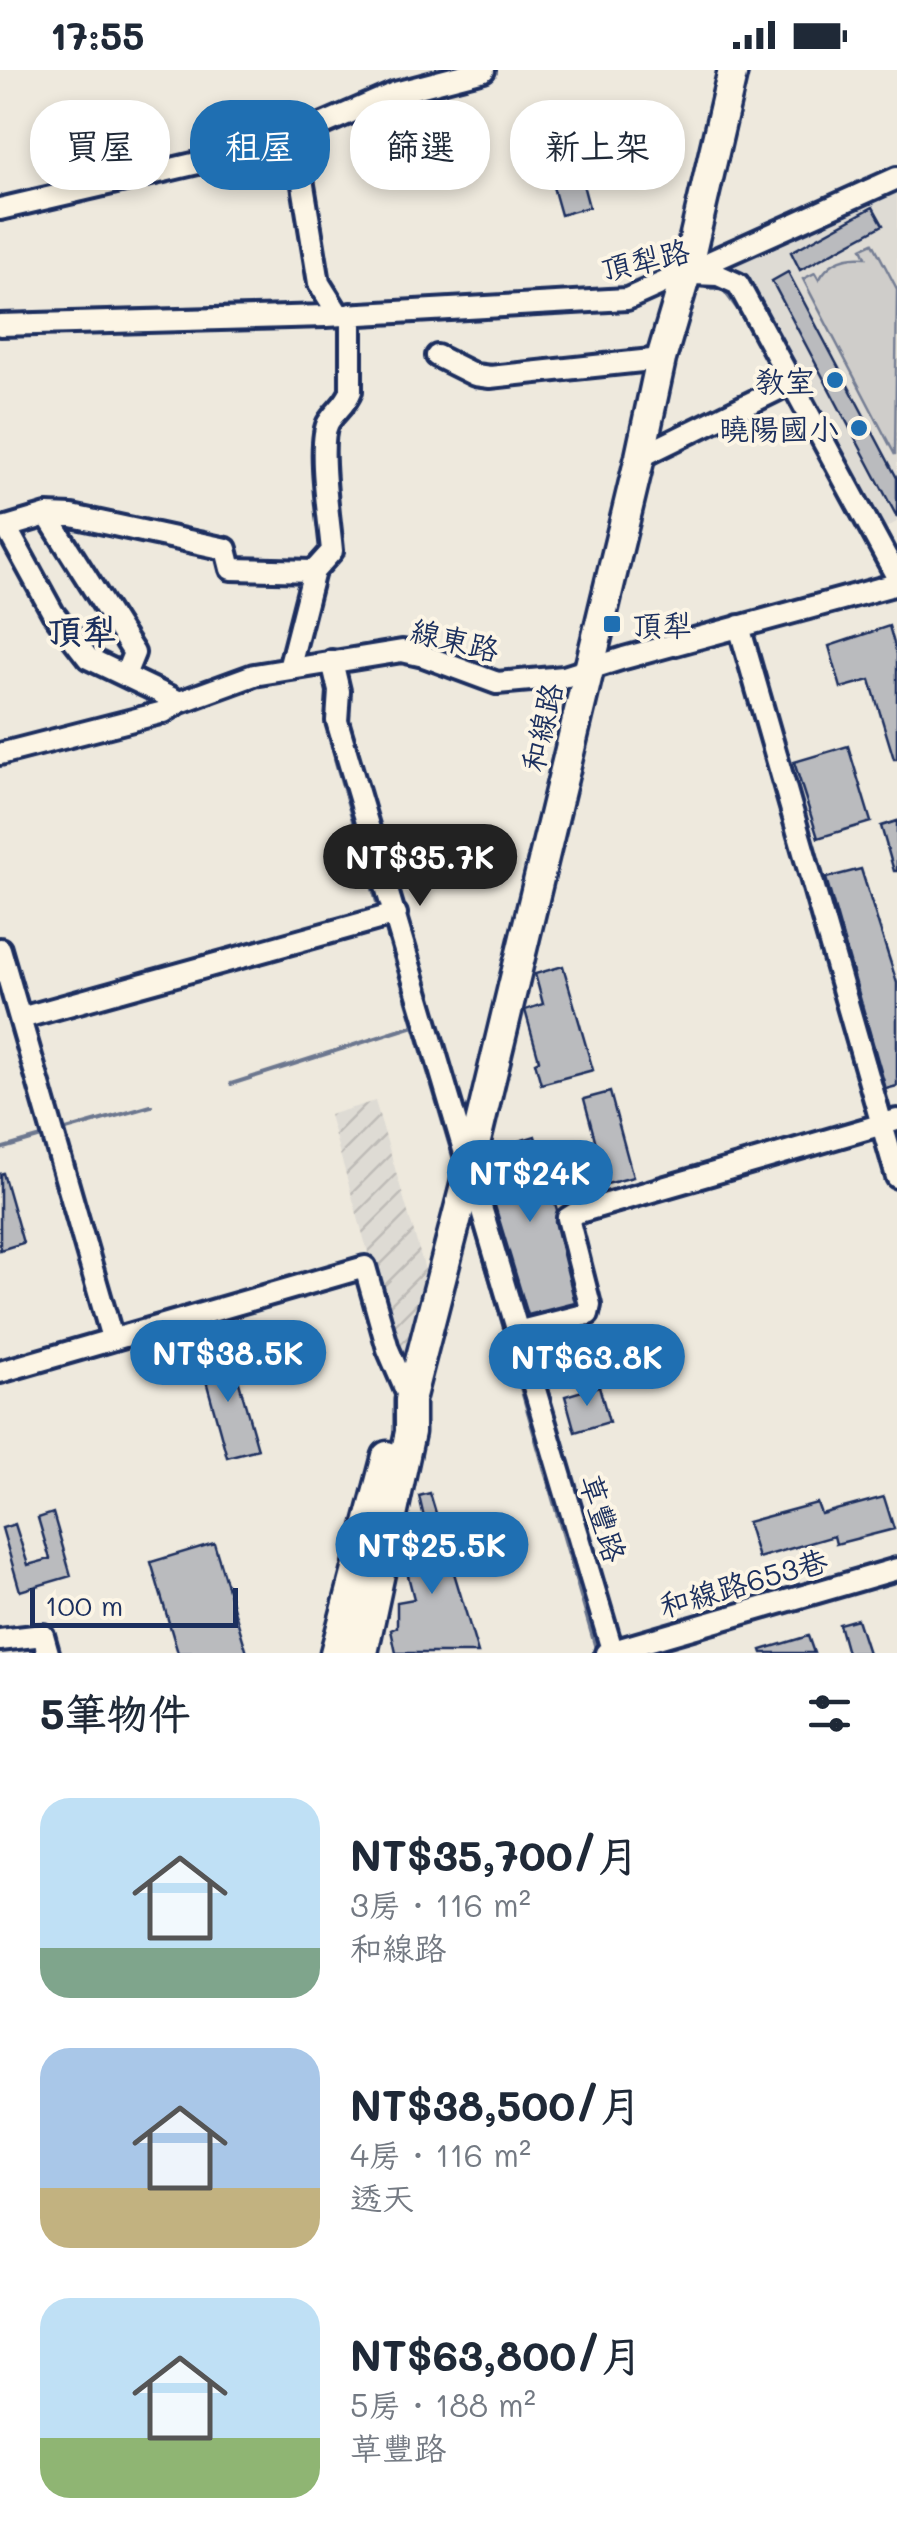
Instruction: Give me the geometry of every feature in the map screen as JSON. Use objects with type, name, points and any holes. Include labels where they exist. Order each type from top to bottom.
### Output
[{"type":"main road","name":"和線路","points":[[363,1653],[410,1432],[410,1400],[734,70]]},
{"type":"main road","name":"和線路","points":[[335,1653],[395,1426],[410,1400]]},
{"type":"street","points":[[330,121],[395,93],[473,72]]},
{"type":"street","points":[[0,209],[190,165]]},
{"type":"street","points":[[686,274],[897,178]]},
{"type":"street","points":[[289,668],[314,571],[332,551],[325,472],[326,428],[348,402],[352,391],[345,315],[319,283],[304,190]]},
{"type":"street","name":"頂犁路","points":[[0,326],[345,315],[626,299],[686,274],[718,275],[738,284],[897,580]]},
{"type":"street","points":[[437,356],[475,375],[490,377],[661,359]]},
{"type":"street","points":[[640,456],[793,382]]},
{"type":"street","points":[[180,702],[88,658],[52,613],[3,528],[47,516],[72,516],[226,549],[231,570],[314,571]]},
{"type":"street","points":[[47,516],[134,654],[125,675]]},
{"type":"street","name":"線東路","points":[[0,754],[164,712],[180,702],[254,675],[332,661],[402,652],[424,656],[496,683],[564,678],[897,580]]},
{"type":"street","points":[[739,626],[889,1123],[897,1177]]},
{"type":"street","name":"草豐路","points":[[332,661],[339,691],[337,720],[610,1652]]},
{"type":"street","points":[[21,1018],[396,914]]},
{"type":"street","points":[[0,949],[112,1338]]},
{"type":"street","points":[[517,1332],[588,1314],[590,1305],[568,1218],[576,1212],[889,1123]]},
{"type":"street","points":[[0,1372],[366,1268],[388,1350],[410,1400]]},
{"type":"street","name":"和線路653巷","points":[[610,1652],[897,1569]]},
{"type":"street","points":[[0,1640],[43,1635],[48,1653]]},
{"type":"shaded area","name":"曉陽國小","points":[[897,186],[897,522],[878,532],[739,278],[725,265]]},
{"type":"shaded area","points":[[873,243],[897,289],[895,455],[803,279],[815,273],[819,280],[838,261],[866,257],[862,248]]},
{"type":"shaded area","points":[[375,1101],[425,1270],[401,1369],[329,1115]]},
{"type":"building","points":[[554,190],[584,190],[589,207],[561,215]]},
{"type":"building","points":[[873,207],[883,225],[800,270],[791,252]]},
{"type":"building","name":"教室","points":[[788,272],[897,478],[897,517],[772,281]]},
{"type":"building","points":[[889,626],[897,654],[897,759],[870,680],[841,688],[829,646]]},
{"type":"building","points":[[848,746],[871,822],[818,838],[794,762]]},
{"type":"building","points":[[897,821],[897,871],[894,871],[881,826]]},
{"type":"building","points":[[861,869],[897,983],[897,1086],[886,1089],[826,878]]},
{"type":"building","points":[[563,966],[593,1070],[541,1084],[535,1062],[539,1060],[525,1010],[543,1004],[535,974]]},
{"type":"building","points":[[610,1092],[633,1177],[607,1184],[584,1099]]},
{"type":"building","points":[[535,1136],[557,1210],[555,1221],[575,1303],[528,1315],[486,1176],[492,1149]]},
{"type":"building","points":[[3,1173],[23,1243],[0,1250],[0,1174]]},
{"type":"building","points":[[223,1348],[231,1381],[238,1379],[258,1449],[227,1457],[199,1355]]},
{"type":"building","points":[[599,1386],[609,1422],[575,1432],[565,1396]]},
{"type":"building","points":[[430,1493],[478,1653],[396,1653],[391,1630],[397,1627],[397,1602],[414,1599],[403,1556],[422,1549],[415,1529],[426,1526],[419,1496]]},
{"type":"building","points":[[884,1497],[894,1529],[836,1544],[834,1536],[758,1558],[747,1522],[817,1503],[821,1514]]},
{"type":"building","points":[[53,1513],[71,1576],[20,1591],[2,1528],[15,1524],[28,1565],[50,1559],[38,1518]]},
{"type":"building","points":[[214,1543],[247,1653],[178,1653],[151,1562]]},
{"type":"building","points":[[857,1619],[868,1653],[847,1653],[839,1624]]},
{"type":"building","points":[[808,1636],[814,1653],[761,1650]]},
{"type":"waterway","points":[[693,285],[724,290],[750,326]]},
{"type":"waterway","points":[[785,391],[846,506]]},
{"type":"waterway","points":[[335,759],[380,913]]},
{"type":"waterway","points":[[385,927],[456,1167]]},
{"type":"waterway","points":[[231,1084],[414,1026]]},
{"type":"waterway","points":[[59,1132],[151,1106]]},
{"type":"waterway","points":[[0,1149],[45,1136]]},
{"type":"waterway","points":[[471,1214],[597,1652]]},
{"type":"place","name":"教室","points":[[835,380]]},
{"type":"place","name":"曉陽國小","points":[[859,428]]},
{"type":"place","name":"頂犁","points":[[612,624]]},
{"type":"district","name":"頂犁","points":[[82,630]]}]
